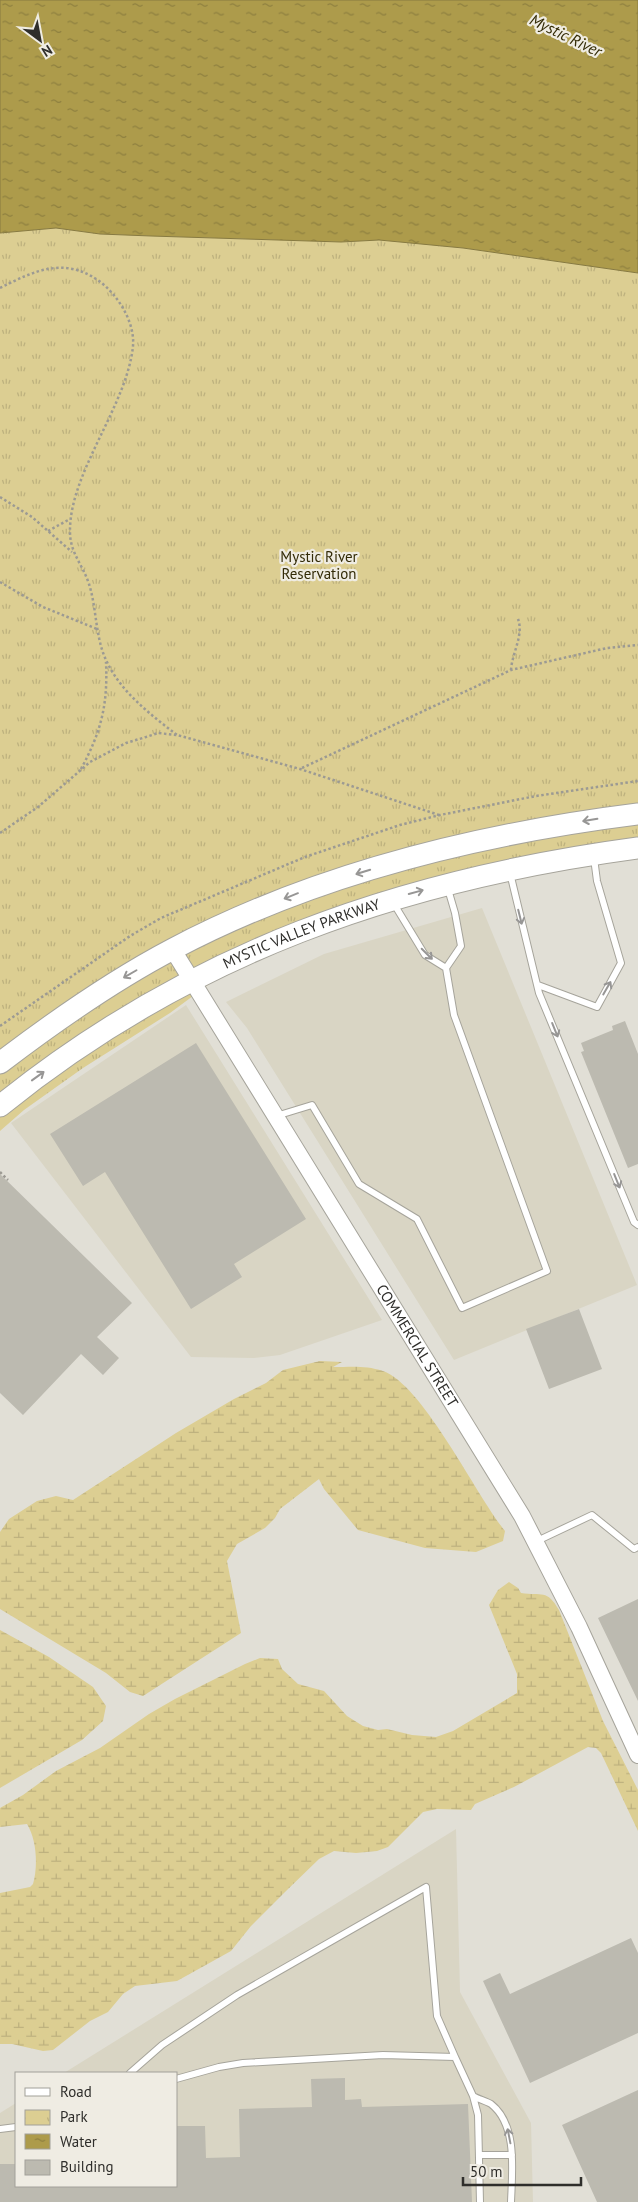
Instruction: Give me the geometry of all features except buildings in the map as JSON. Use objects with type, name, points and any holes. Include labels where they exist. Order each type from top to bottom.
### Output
[{"type":"highway","points":[[0,1063],[87,1001],[172,950],[292,896],[389,864],[501,837],[638,814]]},
{"type":"highway","name":"MYSTIC VALLEY PARKWAY","points":[[0,1106],[84,1043],[191,979],[310,926],[391,899],[446,884],[593,854],[638,848]]},
{"type":"street","name":"COMMERCIAL STREET","points":[[172,950],[472,1434],[536,1542],[579,1627],[638,1755]]},
{"type":"lane","points":[[538,985],[597,1006],[621,963],[598,881],[593,854]]},
{"type":"lane","points":[[509,870],[538,985],[634,1222],[638,1225]]},
{"type":"lane","points":[[274,1117],[312,1105],[359,1184],[417,1220],[462,1308],[547,1271],[454,1015],[446,968],[461,946],[455,913],[446,884]]},
{"type":"lane","points":[[391,899],[425,955],[446,968]]},
{"type":"lane","points":[[536,1542],[592,1515],[634,1549],[638,1547]]},
{"type":"lane","points":[[131,2072],[162,2045],[237,1995],[426,1886],[438,2016],[454,2057],[473,2096],[478,2115],[480,2202]]},
{"type":"lane","points":[[178,2078],[219,2067],[243,2063],[383,2055],[454,2057]]},
{"type":"lane","points":[[473,2096],[492,2105],[510,2131],[512,2155],[511,2202]]},
{"type":"lane","points":[[0,2129],[15,2127]]},
{"type":"lane","points":[[479,2155],[512,2155]]},
{"type":"path","points":[[0,288],[32,271],[55,267],[73,269],[90,275],[103,284],[118,302],[130,325],[133,345],[129,361],[100,442],[76,495],[70,520],[72,552]]},
{"type":"path","points":[[0,497],[48,531],[72,552],[80,563],[89,584],[106,661],[107,687],[100,727],[80,770]]},
{"type":"path","points":[[48,531],[70,520]]},
{"type":"path","points":[[0,582],[43,607],[98,629]]},
{"type":"path","points":[[511,670],[512,656],[521,627],[518,619]]},
{"type":"path","points":[[300,769],[511,670],[608,648],[638,645]]},
{"type":"path","points":[[106,661],[118,680],[136,700],[177,735]]},
{"type":"path","points":[[0,833],[38,807],[80,770],[126,743],[158,733],[177,735],[300,769],[440,815]]},
{"type":"path","points":[[0,1172],[8,1180]]},
{"type":"shaded area","points":[[482,908],[637,1285],[454,1360],[247,1028],[226,1002],[324,954]]},
{"type":"shaded area","points":[[186,1005],[382,1320],[280,1355],[254,1358],[191,1357],[11,1123]]},
{"type":"shaded area","points":[[456,1829],[460,1992],[531,2123],[533,2202],[0,2202],[0,2113],[15,2104],[15,2187],[178,2187],[178,2072],[66,2072]]},
{"type":"green space","name":"Mystic River Reservation","points":[[56,228],[100,234],[341,242],[379,240],[435,244],[638,273],[638,857],[483,884],[350,921],[220,976],[170,1013],[83,1068],[24,1110],[0,1131],[0,233]]},
{"type":"green space","points":[[320,1361],[342,1362],[333,1367],[376,1369],[399,1380],[432,1418],[505,1531],[503,1541],[476,1552],[425,1548],[358,1530],[324,1489],[319,1479],[280,1509],[275,1518],[265,1528],[237,1544],[227,1561],[241,1633],[143,1696],[130,1692],[106,1673],[0,1609],[0,1532],[9,1519],[37,1501],[56,1496],[73,1500],[176,1433],[234,1399],[266,1383],[283,1370]]},
{"type":"green space","points":[[509,1582],[518,1588],[521,1593],[547,1596],[555,1603],[559,1610],[603,1721],[638,1790],[638,1831],[601,1753],[596,1748],[588,1747],[514,1787],[475,1804],[471,1810],[437,1809],[423,1812],[388,1847],[377,1851],[356,1853],[334,1851],[319,1859],[251,1926],[231,1951],[177,1981],[135,1986],[123,1994],[108,2012],[90,2021],[53,2050],[43,2051],[12,2044],[0,2044],[0,1893],[30,1887],[33,1884],[36,1862],[35,1846],[27,1824],[0,1827],[0,1808],[23,1795],[56,1771],[100,1748],[149,1714],[175,1699],[260,1658],[278,1659],[282,1669],[298,1684],[324,1691],[347,1716],[363,1726],[378,1730],[387,1729],[412,1735],[436,1737],[453,1731],[517,1693],[517,1674],[489,1605],[498,1590]]},
{"type":"green space","points":[[0,1630],[49,1657],[93,1687],[106,1706],[103,1721],[82,1740],[0,1788]]},
{"type":"water","name":"Mystic River","points":[[0,0],[638,0],[638,273],[463,248],[379,240],[341,242],[151,236],[100,234],[56,228],[0,233]]}]
